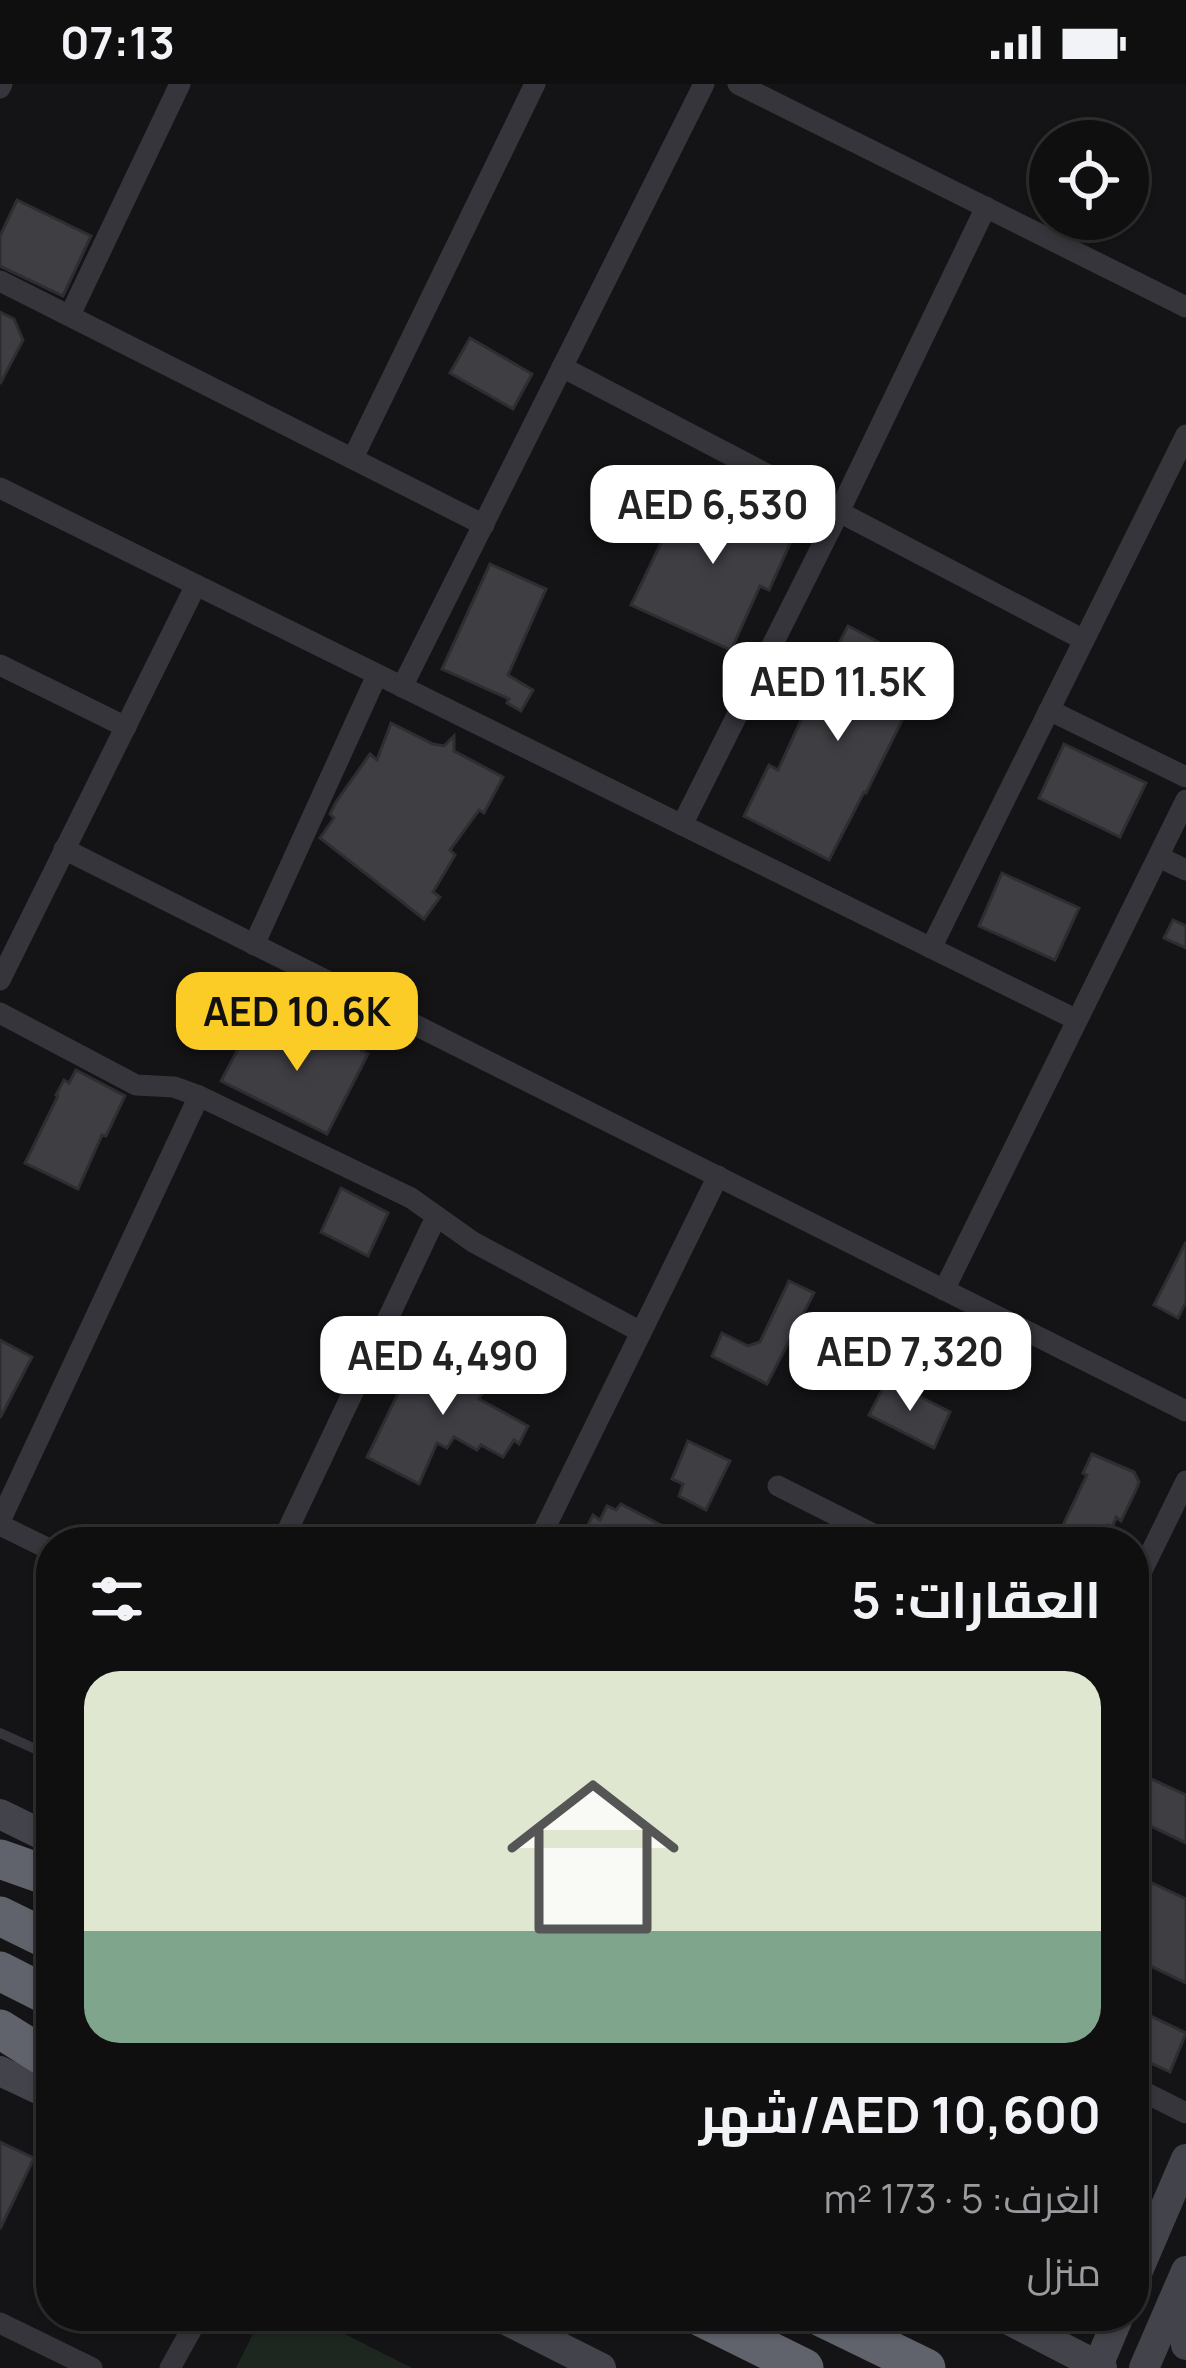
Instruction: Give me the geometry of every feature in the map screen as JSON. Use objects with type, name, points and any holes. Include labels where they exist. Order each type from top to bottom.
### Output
[{"type":"highway","points":[[0,1859],[36,1872]]},
{"type":"highway","points":[[0,1916],[36,1934]]},
{"type":"highway","points":[[0,1972],[36,1990]]},
{"type":"highway","points":[[0,2029],[36,2052]]},
{"type":"highway","points":[[730,2331],[805,2368]]},
{"type":"highway","points":[[850,2331],[926,2368]]},
{"type":"main road","points":[[0,1814],[36,1832]]},
{"type":"main road","points":[[0,2071],[36,2089]]},
{"type":"main road","points":[[1149,2213],[1186,2159]]},
{"type":"main road","points":[[1149,2245],[1186,2159]]},
{"type":"main road","points":[[1144,2368],[1186,2271]]},
{"type":"main road","points":[[1186,2308],[1186,2345]]},
{"type":"main road","points":[[528,2331],[601,2368]]},
{"type":"main road","points":[[1029,2331],[1099,2367],[1113,2331]]},
{"type":"street","points":[[70,316],[180,84]]},
{"type":"street","points":[[353,458],[535,84]]},
{"type":"street","points":[[403,687],[704,84]]},
{"type":"street","points":[[738,84],[1186,307]]},
{"type":"street","points":[[682,825],[986,207]]},
{"type":"street","points":[[0,280],[484,525]]},
{"type":"street","points":[[562,367],[1084,640]]},
{"type":"street","points":[[931,948],[1186,435]]},
{"type":"street","points":[[0,516],[6,491],[1077,1020]]},
{"type":"street","points":[[0,980],[196,585]]},
{"type":"street","points":[[0,665],[126,727]]},
{"type":"street","points":[[254,945],[377,675]]},
{"type":"street","points":[[1049,710],[1186,777]]},
{"type":"street","points":[[944,1289],[1186,800]]},
{"type":"street","points":[[64,849],[1186,1411]]},
{"type":"street","points":[[1159,857],[1186,870]]},
{"type":"street","points":[[0,1013],[136,1085],[174,1087],[199,1096],[411,1198],[473,1242],[641,1332]]},
{"type":"street","points":[[36,1542],[0,1523],[199,1096]]},
{"type":"street","points":[[545,1527],[718,1176]]},
{"type":"street","points":[[289,1527],[436,1217]]},
{"type":"street","points":[[1149,1556],[1186,1481]]},
{"type":"street","points":[[778,1486],[860,1527]]},
{"type":"street","points":[[1149,2094],[1186,2113]]},
{"type":"street","points":[[0,2323],[92,2368]]},
{"type":"street","points":[[170,2368],[191,2331]]},
{"type":"lane","points":[[0,1733],[36,1749]]},
{"type":"shaded area","points":[[254,2331],[339,2331],[412,2368],[236,2368]]},
{"type":"building","points":[[17,200],[91,236],[63,296],[0,266],[0,236]]},
{"type":"building","points":[[0,312],[14,319],[23,340],[0,384]]},
{"type":"building","points":[[470,338],[532,374],[513,409],[450,373]]},
{"type":"building","points":[[688,487],[745,515],[749,506],[797,528],[769,590],[760,586],[731,650],[631,605]]},
{"type":"building","points":[[490,564],[546,589],[508,675],[533,690],[521,711],[507,703],[509,699],[442,669]]},
{"type":"building","points":[[848,626],[928,668],[829,860],[744,816],[769,765],[778,770]]},
{"type":"building","points":[[391,723],[433,744],[444,746],[454,736],[454,751],[503,777],[484,813],[479,810],[450,850],[455,855],[433,892],[440,897],[424,919],[320,838],[334,818],[330,814],[336,802],[370,754],[377,760]]},
{"type":"building","points":[[1064,744],[1146,783],[1120,837],[1039,798]]},
{"type":"building","points":[[1002,873],[1079,908],[1055,960],[979,926]]},
{"type":"building","points":[[1173,920],[1186,926],[1186,948],[1164,938]]},
{"type":"building","points":[[249,1028],[262,1028],[272,1040],[279,1031],[312,1047],[322,1028],[368,1054],[327,1134],[221,1081]]},
{"type":"building","points":[[76,1070],[125,1096],[78,1189],[25,1163],[64,1080],[69,1083]]},
{"type":"building","points":[[341,1188],[388,1213],[368,1256],[321,1232]]},
{"type":"building","points":[[1186,1242],[1186,1302],[1178,1318],[1154,1305]]},
{"type":"building","points":[[789,1281],[814,1293],[767,1384],[712,1356],[722,1333],[748,1346],[760,1342]]},
{"type":"building","points":[[462,1335],[480,1343],[469,1367],[488,1382],[479,1399],[528,1426],[519,1444],[514,1440],[503,1457],[454,1437],[447,1448],[437,1443],[419,1484],[367,1457],[407,1375],[435,1390]]},
{"type":"building","points":[[0,1340],[32,1357],[0,1418]]},
{"type":"building","points":[[887,1380],[950,1412],[934,1448],[869,1415]]},
{"type":"building","points":[[688,1441],[730,1461],[706,1510],[679,1496],[683,1484],[672,1479]]},
{"type":"building","points":[[1092,1454],[1134,1472],[1139,1482],[1121,1521],[1116,1517],[1108,1527],[1062,1527],[1087,1475],[1083,1473]]},
{"type":"building","points":[[621,1504],[665,1527],[587,1527],[593,1515],[600,1520],[607,1506],[616,1510]]},
{"type":"building","points":[[1149,1778],[1186,1795],[1186,1843],[1149,1825]]},
{"type":"building","points":[[1152,1883],[1186,1899],[1186,1983],[1149,1965]]},
{"type":"building","points":[[1149,2015],[1186,2033],[1170,2072],[1149,2062]]},
{"type":"building","points":[[0,2142],[34,2158],[0,2229]]}]
